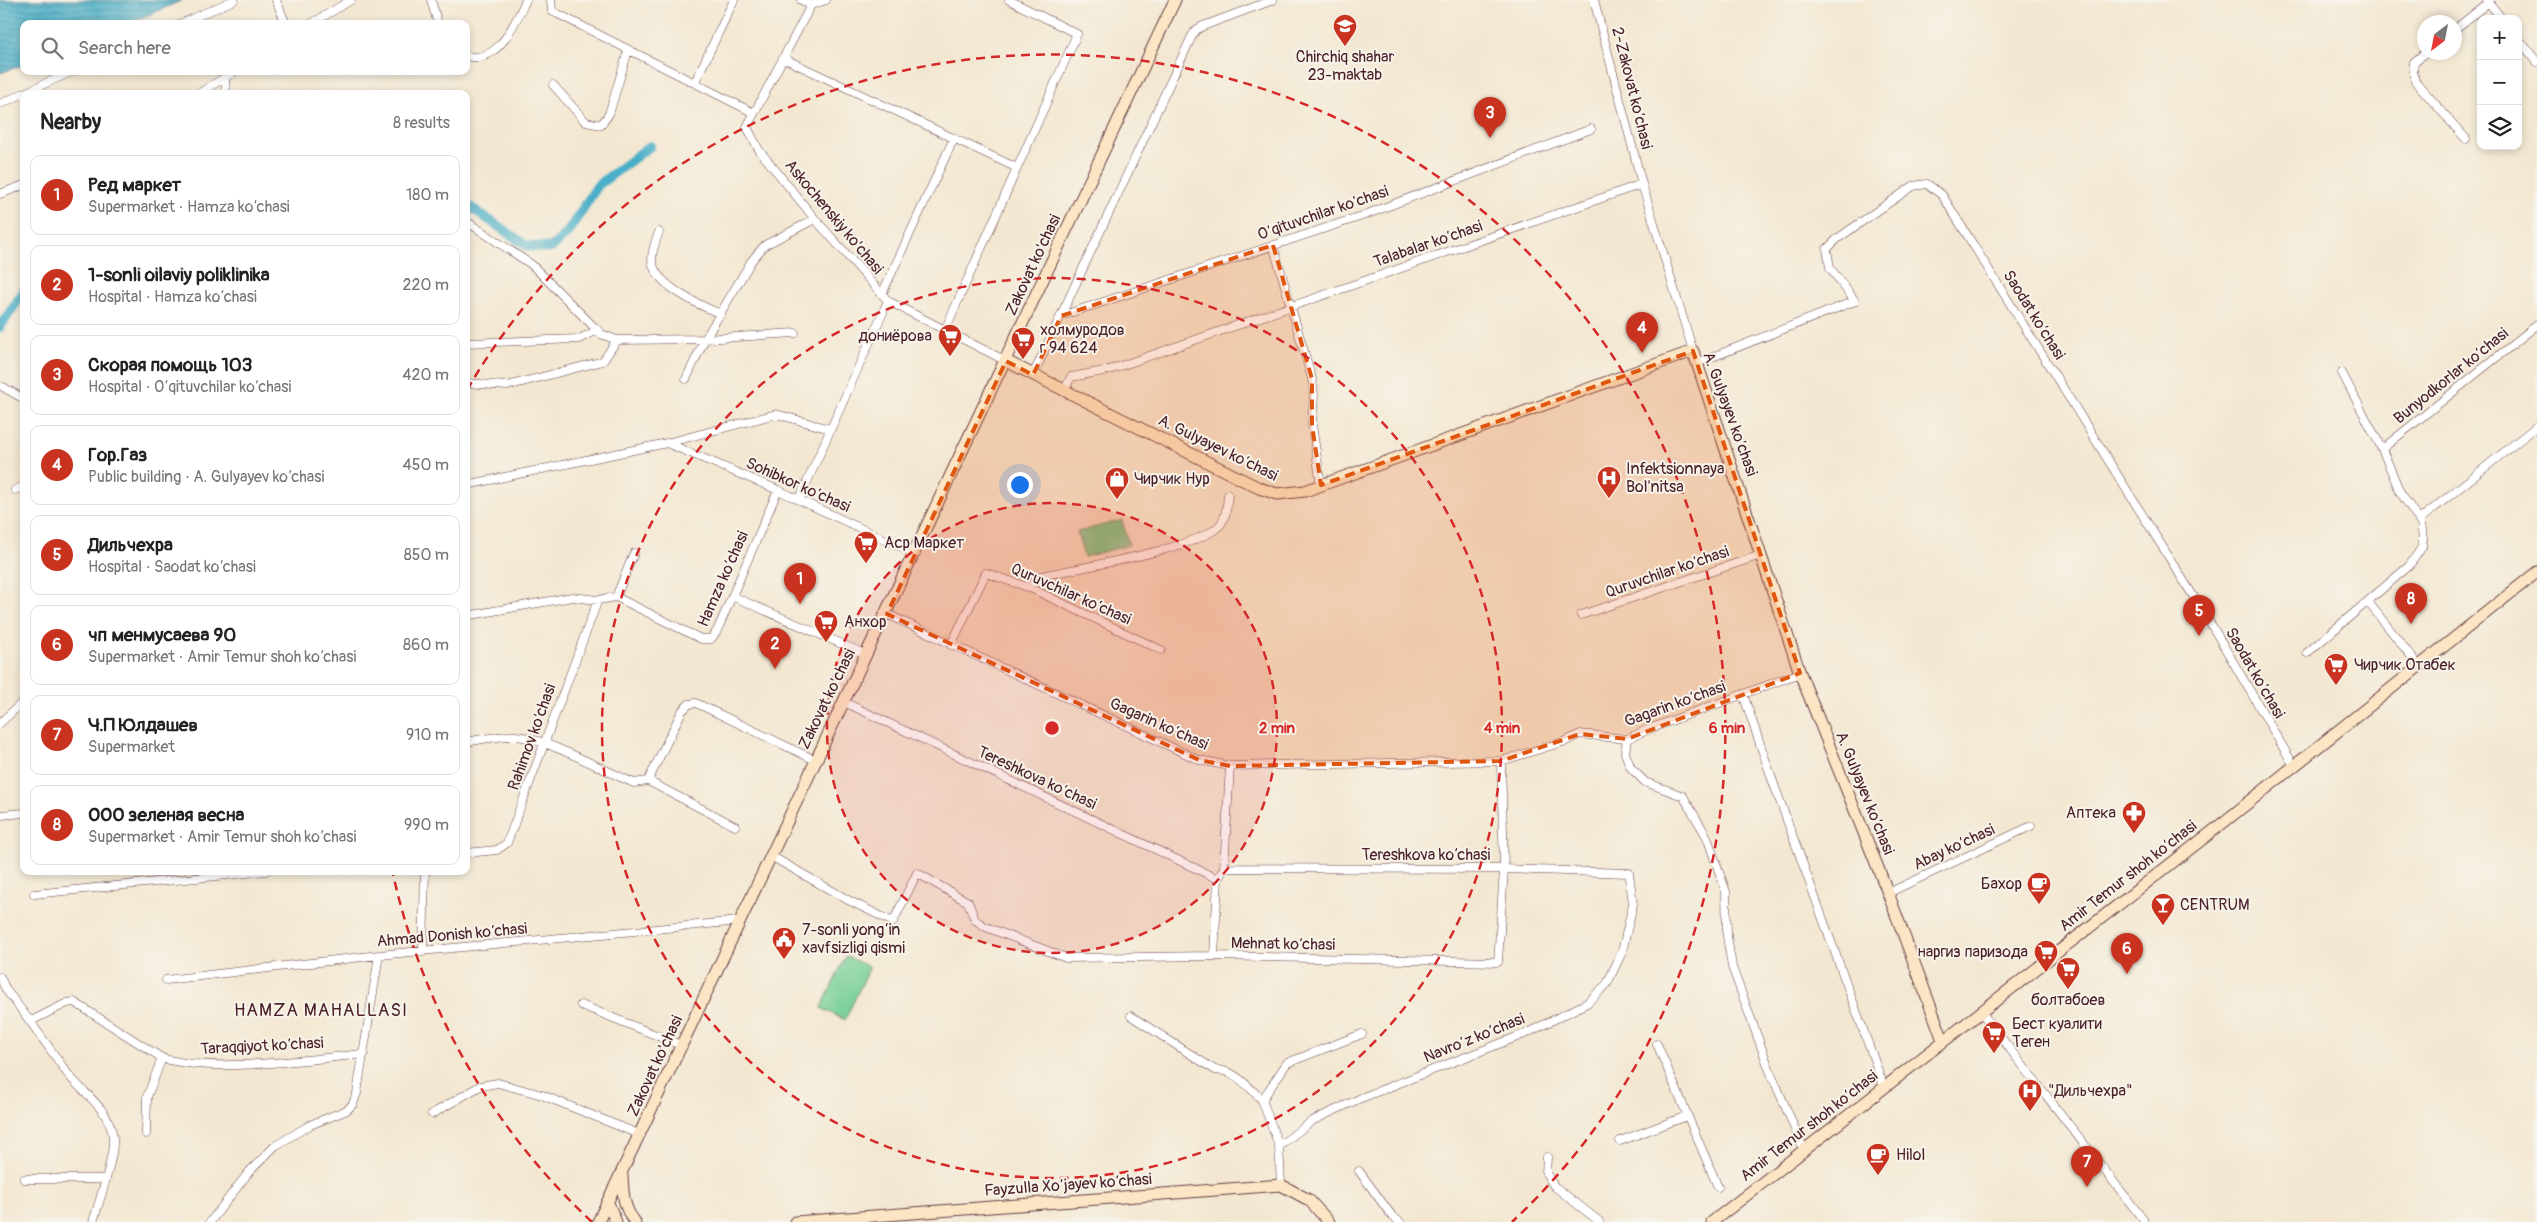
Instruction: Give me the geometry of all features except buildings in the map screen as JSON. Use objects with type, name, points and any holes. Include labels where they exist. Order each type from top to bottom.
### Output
[{"type":"main road","name":"Zakovat ko'chasi","points":[[598,1222],[641,1135],[815,760],[916,554],[1175,0]]},
{"type":"main road","name":"A. Gulyayev ko‘chasi","points":[[1006,361],[1259,488],[1276,494],[1294,494],[1693,351],[1800,673],[1888,894],[1943,1040]]},
{"type":"main road","name":"Amir Temur shoh ko‘chasi","points":[[1712,1222],[2294,766],[2537,572]]},
{"type":"main road","points":[[622,1174],[624,1202],[627,1212],[635,1222]]},
{"type":"main road","points":[[1282,1185],[1309,1200],[1329,1222]]},
{"type":"main road","name":"Fayzulla Xo‘jayev ko‘chasi","points":[[795,1222],[1282,1185]]},
{"type":"main road","points":[[608,1203],[616,1222]]},
{"type":"street","points":[[189,20],[234,0]]},
{"type":"street","points":[[276,0],[284,20]]},
{"type":"street","points":[[318,20],[351,0]]},
{"type":"street","points":[[431,0],[437,20]]},
{"type":"street","points":[[470,56],[478,57],[494,49],[512,30],[526,0]]},
{"type":"street","points":[[695,82],[734,0]]},
{"type":"street","points":[[801,0],[811,5],[826,0]]},
{"type":"street","points":[[944,330],[1077,34],[1009,0]]},
{"type":"street","points":[[1033,375],[1196,30],[1273,0]]},
{"type":"street","name":"2-Zakovat ko‘chasi","points":[[1594,0],[1642,184]]},
{"type":"street","points":[[548,1],[552,11],[754,113]]},
{"type":"street","points":[[2462,23],[2488,1],[2499,15]]},
{"type":"street","name":"Askochenskiy ko'chasi","points":[[811,5],[747,127],[759,150],[815,218],[882,294],[954,138]]},
{"type":"street","points":[[2522,43],[2537,62]]},
{"type":"street","points":[[553,85],[586,122],[601,125],[609,114],[628,50]]},
{"type":"street","points":[[783,58],[1017,168]]},
{"type":"street","points":[[2417,60],[2414,62],[2412,71],[2415,81],[2466,139]]},
{"type":"street","points":[[31,90],[64,75]]},
{"type":"street","points":[[204,90],[228,75]]},
{"type":"street","points":[[225,77],[226,90]]},
{"type":"street","points":[[0,104],[20,95]]},
{"type":"street","name":"O‘qituvchilar ko‘chasi","points":[[1061,316],[1362,216],[1592,129]]},
{"type":"street","points":[[1642,184],[1693,351]]},
{"type":"street","name":"Talabalar ko‘chasi","points":[[1064,391],[1071,377],[1109,370],[1642,184]]},
{"type":"street","name":"Saodat ko‘chasi","points":[[1697,363],[1855,301],[1830,268],[1828,249],[1837,239],[1913,186],[1927,184],[1942,194],[2212,626],[2294,766]]},
{"type":"street","points":[[0,194],[20,186]]},
{"type":"street","points":[[686,379],[705,339],[752,260],[765,245],[815,218]]},
{"type":"street","points":[[470,224],[532,265],[598,330],[617,340],[705,339],[795,333]]},
{"type":"street","points":[[658,232],[652,259],[659,276],[690,301],[721,314]]},
{"type":"street","points":[[1273,245],[1312,378],[1314,395],[1312,425],[1320,485]]},
{"type":"street","points":[[882,294],[888,301],[1006,361]]},
{"type":"street","points":[[799,500],[888,301]]},
{"type":"street","name":"Bunyodkorlar ko‘chasi","points":[[2382,449],[2537,325]]},
{"type":"street","points":[[470,343],[579,339],[598,330]]},
{"type":"street","points":[[470,383],[507,386],[603,361],[617,340]]},
{"type":"street","points":[[2307,653],[2368,602],[2416,558],[2424,539],[2424,530],[2400,492],[2382,449],[2342,372]]},
{"type":"street","points":[[3,387],[20,397]]},
{"type":"street","points":[[470,484],[667,443],[776,414],[830,429]]},
{"type":"street","points":[[2419,520],[2537,426]]},
{"type":"street","name":"Sohibkor ko‘chasi","points":[[667,443],[778,490],[916,554]]},
{"type":"street","points":[[15,490],[20,488]]},
{"type":"street","name":"Hamza ko‘chasi","points":[[616,598],[701,639],[710,639],[717,631],[778,490]]},
{"type":"street","points":[[1028,587],[1041,576],[1169,549],[1208,532],[1221,525],[1228,495]]},
{"type":"street","points":[[470,615],[572,598],[598,600],[616,598],[634,553]]},
{"type":"street","name":"Quruvchilar ko‘chasi","points":[[1581,615],[1761,555]]},
{"type":"street","name":"Quruvchilar ko‘chasi","points":[[951,645],[986,573],[1028,587],[1161,650]]},
{"type":"street","points":[[732,596],[867,655]]},
{"type":"street","name":"Rahimov ko‘chasi","points":[[470,853],[497,850],[507,844],[598,600]]},
{"type":"street","points":[[2368,602],[2419,666]]},
{"type":"street","name":"Gagarin ko‘chasi","points":[[887,614],[1199,760],[1230,766],[1501,761],[1566,741],[1580,734],[1627,739],[1649,729],[1800,673]]},
{"type":"street","points":[[1743,694],[1884,1087]]},
{"type":"street","name":"Tereshkova ko‘chasi","points":[[844,702],[1218,879]]},
{"type":"street","points":[[648,781],[682,711],[689,704],[696,703],[815,760]]},
{"type":"street","points":[[0,724],[20,705]]},
{"type":"street","points":[[470,741],[497,736],[517,736],[544,744],[634,783],[648,781],[735,826]]},
{"type":"street","points":[[1627,739],[1625,753],[1631,768],[1645,782],[1683,796],[1707,837],[1726,892],[1727,936],[1732,967],[1770,1071],[1804,1150]]},
{"type":"street","points":[[1501,761],[1504,868]]},
{"type":"street","points":[[1214,956],[1218,879],[1224,868],[1230,766]]},
{"type":"street","points":[[1,816],[20,814]]},
{"type":"street","name":"Abay ko‘chasi","points":[[1888,894],[2031,826]]},
{"type":"street","name":"Mehnat ko‘chasi","points":[[771,856],[848,900],[893,922],[917,873],[968,902],[976,920],[986,927],[1066,958],[1214,956],[1498,962],[1504,868]]},
{"type":"street","name":"Tereshkova ko‘chasi","points":[[1224,868],[1504,868],[1628,873]]},
{"type":"street","name":"Navro‘z ko‘chasi","points":[[1279,1146],[1312,1121],[1361,1098],[1527,1033],[1587,1003],[1607,984],[1622,952],[1633,904],[1628,873]]},
{"type":"street","points":[[34,894],[226,875]]},
{"type":"street","points":[[423,952],[425,875]]},
{"type":"street","name":"Ahmad Donish ko‘chasi","points":[[166,980],[379,956],[740,921]]},
{"type":"street","points":[[210,1222],[250,1172],[275,1146],[310,1125],[347,1110],[353,1104],[358,1093],[379,956]]},
{"type":"street","points":[[0,977],[6,990],[31,1021],[69,1075],[94,1099],[107,1117],[113,1138],[106,1179],[93,1222]]},
{"type":"street","name":"Taraqqiyot ko‘chasi","points":[[31,1021],[67,1002],[74,1002],[162,1058],[198,1064],[267,1063],[364,1054]]},
{"type":"street","points":[[581,1005],[682,1046]]},
{"type":"street","points":[[1981,1012],[2145,1222]]},
{"type":"street","points":[[1131,1016],[1216,1070],[1221,1070],[1238,1078],[1262,1100],[1279,1146],[1282,1185]]},
{"type":"street","points":[[1262,1100],[1288,1063],[1362,1034]]},
{"type":"street","points":[[1657,1044],[1718,1187]]},
{"type":"street","points":[[146,1134],[147,1097],[162,1058]]},
{"type":"street","points":[[432,1114],[480,1086],[498,1083],[542,1095],[641,1135]]},
{"type":"street","points":[[1620,1141],[1687,1116]]},
{"type":"street","points":[[1547,1157],[1546,1173],[1554,1186],[1600,1222]]},
{"type":"street","points":[[1359,1171],[1392,1216],[1400,1222]]},
{"type":"street","points":[[24,1179],[106,1179]]},
{"type":"highlighted area","points":[[1273,245],[1312,379],[1312,425],[1321,485],[1693,351],[1800,673],[1627,739],[1580,734],[1501,761],[1230,766],[1199,760],[887,614],[1006,361],[1033,375],[1061,316]]},
{"type":"green space","points":[[1122,520],[1129,545],[1084,557],[1077,532]]},
{"type":"green space","points":[[846,956],[870,967],[845,1020],[821,1008]]},
{"type":"water","points":[[0,0],[183,0],[137,20],[20,20],[20,66],[0,73]]},
{"type":"waterway","points":[[470,207],[527,246],[551,248],[567,233],[598,185],[650,146]]},
{"type":"waterway","points":[[0,327],[20,297]]},
{"type":"place","name":"Chirchiq shahar 23-maktab","points":[[1345,47]]},
{"type":"place","name":"Скорая помощь 103","points":[[1490,138]]},
{"type":"place","name":"Гор.Газ","points":[[1642,353]]},
{"type":"place","name":"дониёрова","points":[[950,357]]},
{"type":"place","name":"холмуродов г 94 624","points":[[1023,360]]},
{"type":"place","name":"Infektsionnaya Bol'nitsa","points":[[1609,499]]},
{"type":"place","name":"Чирчик Нур","points":[[1117,500]]},
{"type":"place","name":"Аср Маркет","points":[[866,564]]},
{"type":"place","name":"Ред маркет","points":[[800,604]]},
{"type":"place","name":"ООО зеленая весна","points":[[2411,624]]},
{"type":"place","name":"Дильчехра","points":[[2199,636]]},
{"type":"place","name":"Анхор","points":[[826,643]]},
{"type":"place","name":"1-sonli oilaviy poliklinika","points":[[775,669]]},
{"type":"place","name":"Чирчик Отабек","points":[[2336,686]]},
{"type":"place","name":"Аптека","points":[[2134,834]]},
{"type":"place","name":"Бахор","points":[[2039,905]]},
{"type":"place","name":"CENTRUM","points":[[2163,926]]},
{"type":"place","name":"7-sonli yong‘in xavfsizligi qismi","points":[[784,960]]},
{"type":"place","name":"наргиз паризода","points":[[2046,973]]},
{"type":"place","name":"чп менмусаева 90","points":[[2127,974]]},
{"type":"place","name":"болтабоев","points":[[2068,990]]},
{"type":"place","name":"Бест куалити Теген","points":[[1994,1054]]},
{"type":"place","name":"\"Дильчехра\"","points":[[2030,1112]]},
{"type":"place","name":"Hilol","points":[[1878,1176]]},
{"type":"place","name":"Ч.П Юлдашев","points":[[2087,1187]]},
{"type":"district","name":"HAMZA MAHALLASI","points":[[321,1010]]}]
